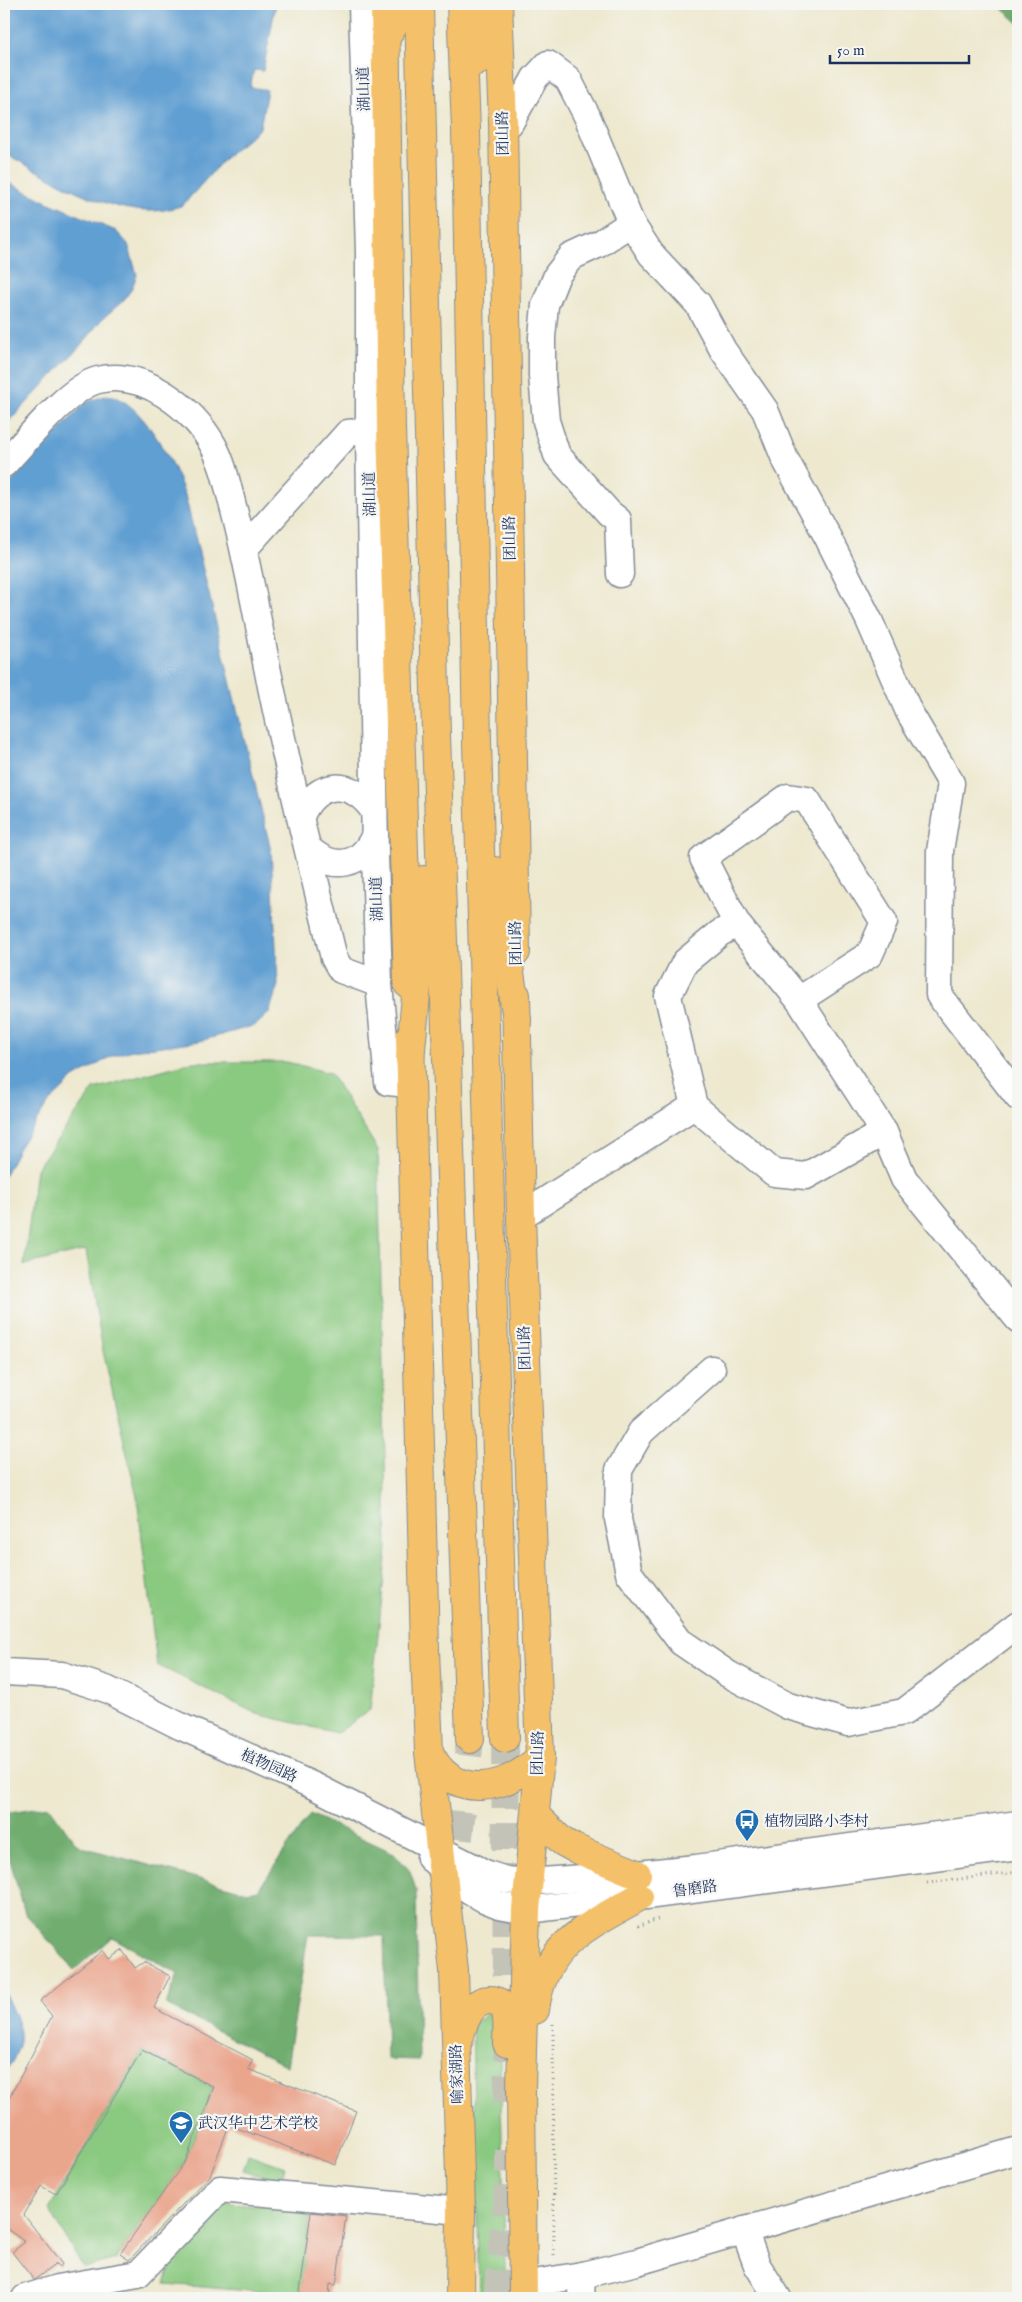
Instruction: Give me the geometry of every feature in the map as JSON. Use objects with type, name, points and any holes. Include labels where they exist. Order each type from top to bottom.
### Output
[{"type":"main road","name":"团山路","points":[[461,4],[466,130],[477,742],[505,1738]]},
{"type":"main road","points":[[466,130],[484,4]]},
{"type":"main road","name":"团山路","points":[[498,4],[503,121],[521,1216],[540,1757],[528,1882]]},
{"type":"main road","points":[[402,5],[385,38],[380,429],[410,1072],[430,1752],[441,1859]]},
{"type":"main road","points":[[402,5],[419,34],[436,734],[470,1739]]},
{"type":"main road","points":[[410,1072],[423,921],[421,752],[436,734]]},
{"type":"main road","points":[[477,742],[517,1020]]},
{"type":"main road","points":[[430,1752],[436,1767],[451,1779],[456,1782],[484,1785],[514,1779],[540,1757]]},
{"type":"main road","points":[[521,2087],[533,2074],[536,2001],[546,1968],[556,1954],[571,1940],[638,1885],[563,1842],[535,1815]]},
{"type":"main road","name":"喻家湖路","points":[[441,1859],[454,1970],[461,2211],[460,2298]]},
{"type":"main road","points":[[523,2292],[521,2087],[528,1882]]},
{"type":"main road","points":[[457,2048],[462,2025],[473,2007],[488,2000],[500,2003],[506,2012],[509,2074],[521,2087]]},
{"type":"street","name":"湖山道","points":[[362,4],[369,252],[380,429],[375,822],[379,984],[388,1082],[410,1072]]},
{"type":"street","points":[[503,121],[510,123],[535,78],[548,64],[568,79],[587,116],[632,223],[651,254],[698,304],[723,350],[764,410],[785,459],[827,536],[869,620],[909,712],[951,782],[940,851],[939,995],[1018,1097]]},
{"type":"street","points":[[620,574],[618,520],[609,513],[557,455],[554,446],[546,421],[542,376],[542,337],[545,305],[556,275],[570,257],[599,244],[632,223]]},
{"type":"street","points":[[4,464],[72,393],[86,384],[116,378],[138,383],[161,393],[185,410],[197,422],[212,445],[226,480],[244,549],[287,766],[336,963],[348,973],[379,984]]},
{"type":"street","points":[[244,549],[348,433],[380,429]]},
{"type":"street","points":[[300,816],[305,805],[313,796],[335,787],[347,788],[358,793],[375,822],[371,845],[363,854],[353,860],[341,863],[329,862],[318,858],[308,848]]},
{"type":"street","points":[[799,1000],[870,954],[884,922],[807,800],[788,797],[703,858],[737,924],[799,1000],[884,1132],[904,1179],[1018,1319]]},
{"type":"street","points":[[737,924],[720,933],[685,962],[668,996],[694,1106],[774,1173],[806,1176],[884,1132]]},
{"type":"street","points":[[521,1216],[694,1106]]},
{"type":"street","points":[[712,1369],[641,1432],[619,1470],[618,1519],[628,1574],[681,1642],[728,1674],[788,1706],[848,1723],[904,1712],[1018,1624]]},
{"type":"street","name":"植物园路","points":[[4,1672],[62,1674],[97,1686],[314,1786],[398,1829],[441,1859],[496,1878],[528,1882]]},
{"type":"street","name":"鲁磨路","points":[[441,1859],[484,1899],[499,1905],[526,1910],[638,1885],[696,1868],[1018,1824]]},
{"type":"street","name":"鲁磨路","points":[[528,1882],[638,1885],[1018,1847]]},
{"type":"street","points":[[523,2292],[554,2280],[582,2287],[637,2262],[1018,2150]]},
{"type":"street","points":[[25,2298],[57,2288],[138,2274],[220,2189],[461,2211]]},
{"type":"street","points":[[744,2230],[757,2265],[778,2298]]},
{"type":"path","points":[[922,1884],[1018,1872]]},
{"type":"path","points":[[630,1928],[663,1917]]},
{"type":"path","points":[[553,2023],[554,2280]]},
{"type":"green space","points":[[998,4],[1018,4],[1018,23]]},
{"type":"green space","points":[[191,1062],[287,1062],[330,1073],[378,1150],[387,1549],[370,1710],[337,1733],[257,1714],[157,1665],[137,1497],[103,1351],[86,1250],[24,1265],[36,1169],[94,1089]]},
{"type":"green space","points":[[49,1806],[74,1841],[82,1847],[248,1892],[258,1890],[310,1814],[394,1853],[410,1871],[416,1890],[419,2060],[387,2059],[384,1936],[308,1935],[287,2066],[166,2005],[178,1974],[112,1937],[74,1970],[25,1913],[4,1839],[4,1813]]},
{"type":"green space","points":[[489,2012],[499,2019],[506,2298],[479,2298],[472,2025]]},
{"type":"green space","points":[[142,2050],[213,2087],[186,2160],[120,2254],[116,2259],[83,2268],[49,2209]]},
{"type":"green space","points":[[248,2154],[285,2167],[280,2183],[243,2170]]},
{"type":"green space","points":[[221,2202],[311,2210],[300,2295],[165,2284],[179,2238]]},
{"type":"water","points":[[4,4],[276,4],[263,71],[254,70],[250,87],[267,90],[260,128],[225,158],[183,205],[161,210],[138,210],[114,206],[67,187],[4,153]]},
{"type":"water","points":[[4,180],[47,202],[116,231],[128,244],[137,275],[131,290],[123,301],[101,320],[85,341],[4,427]]},
{"type":"water","points":[[107,395],[120,399],[144,420],[165,451],[185,495],[271,850],[278,985],[269,1013],[256,1025],[200,1041],[132,1050],[112,1056],[74,1078],[49,1102],[20,1146],[4,1176],[4,490],[85,403]]},
{"type":"water","points":[[4,1991],[18,2025],[20,2042],[12,2062],[4,2075]]},
{"type":"building","points":[[103,1950],[109,1959],[122,1950],[135,1968],[144,1962],[170,1976],[154,2008],[253,2060],[248,2069],[356,2111],[335,2165],[229,2125],[210,2176],[129,2260],[120,2254],[186,2160],[214,2087],[142,2050],[56,2194],[41,2186],[24,2215],[62,2264],[60,2267],[56,2264],[34,2280],[12,2252],[25,2242],[4,2227],[4,2108],[52,2016],[40,2001]]},
{"type":"building","points":[[311,2212],[346,2216],[336,2285],[330,2284],[329,2298],[299,2298]]},
{"type":"tunnel","points":[[505,1738],[508,2105]]},
{"type":"tunnel","points":[[454,1881],[470,1739]]},
{"type":"tunnel","points":[[497,2298],[509,2181],[509,2150]]},
{"type":"place","name":"植物园路小李村","points":[[747,1842]]},
{"type":"place","name":"武汉华中艺术学校","points":[[181,2144]]}]
